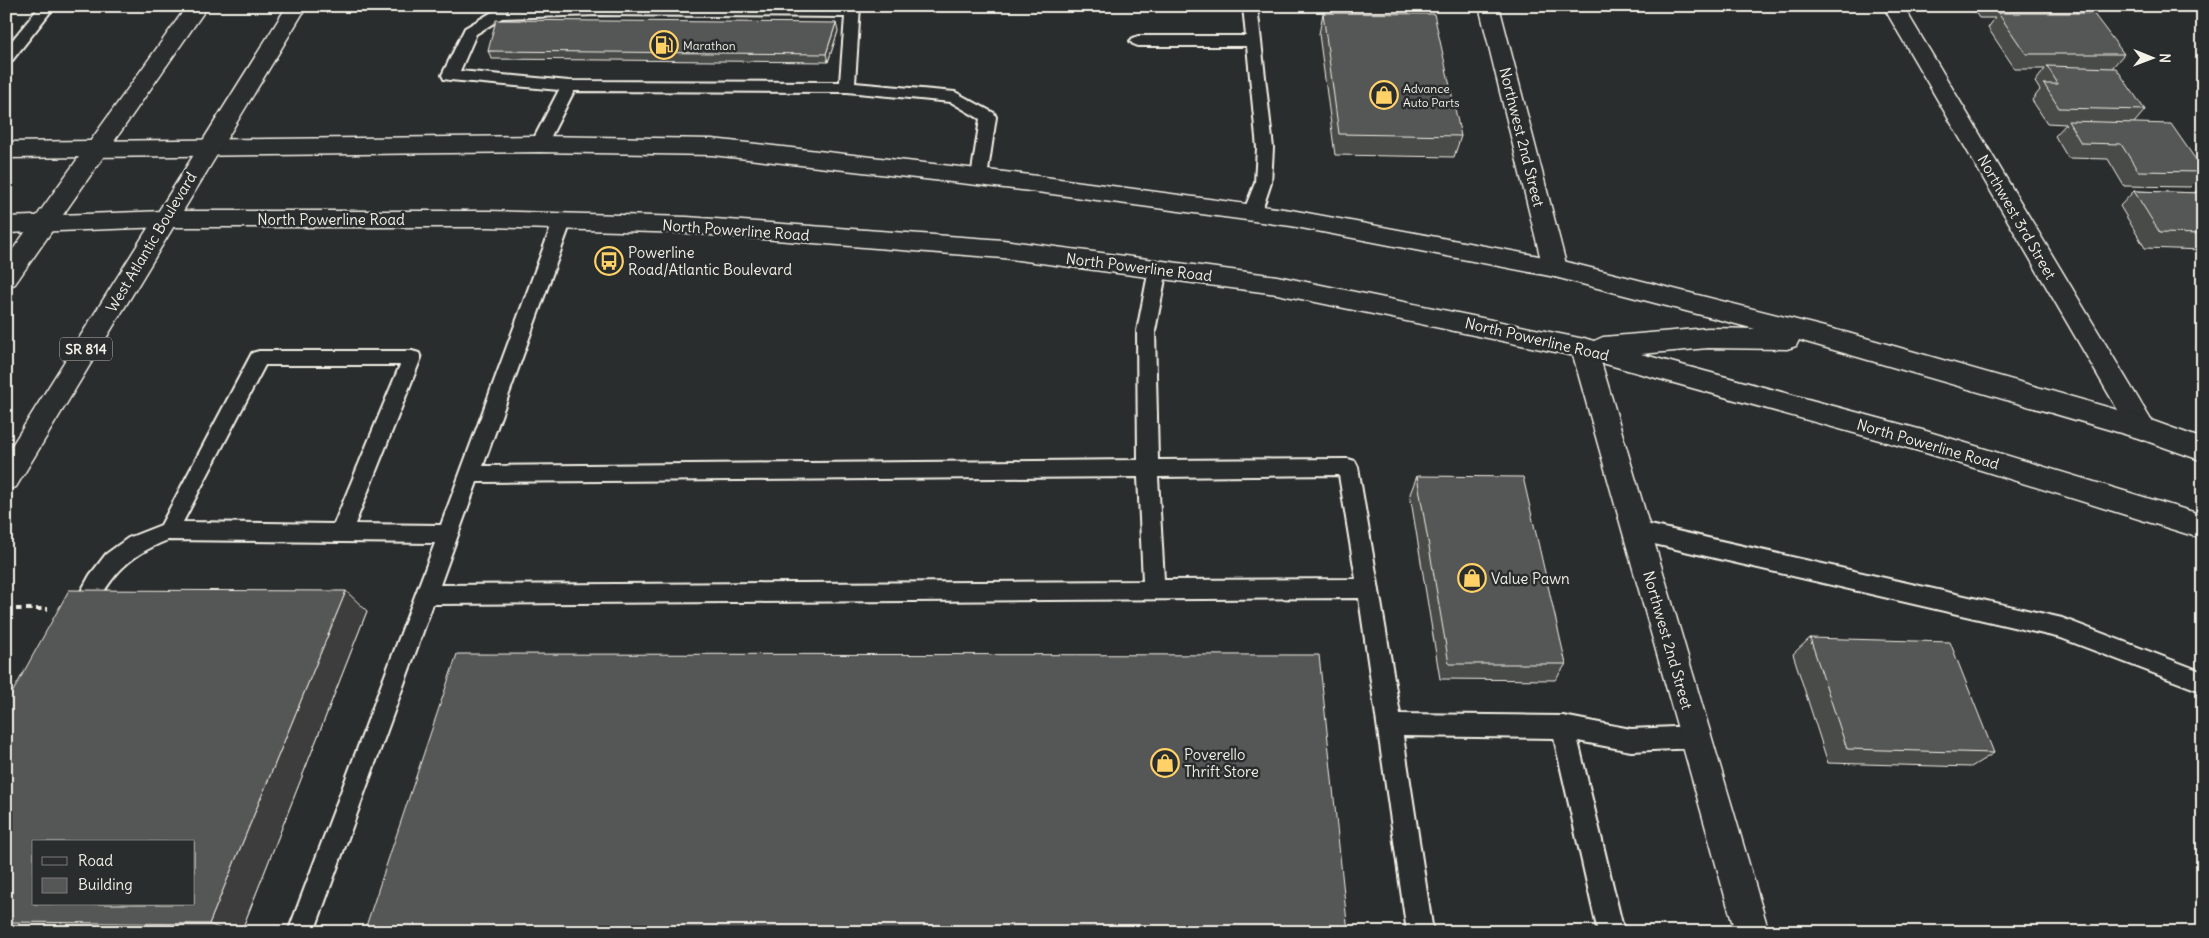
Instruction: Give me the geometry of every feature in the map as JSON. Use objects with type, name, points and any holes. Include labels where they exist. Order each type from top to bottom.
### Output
[{"type":"main road","points":[[6,278],[198,6]]},
{"type":"main road","name":"West Atlantic Boulevard","points":[[6,479],[297,6]]},
{"type":"main road","name":"Northwest 2nd Street","points":[[1489,6],[1555,268]]},
{"type":"main road","name":"Northwest 3rd Street","points":[[1894,6],[2142,428]]},
{"type":"main road","points":[[6,150],[539,144],[712,147],[978,177],[1252,212],[1555,268],[1848,343],[2142,428],[2203,450]]},
{"type":"main road","name":"North Powerline Road","points":[[6,225],[165,219],[489,219],[687,225],[1003,249],[1277,285],[1584,348],[1926,442],[2203,527]]},
{"type":"main road","points":[[1584,348],[1708,338],[1771,338],[1848,343]]},
{"type":"main road","name":"Northwest 2nd Street","points":[[1584,348],[1752,932]]},
{"type":"lane","points":[[6,59],[48,6]]},
{"type":"lane","points":[[1250,6],[1265,148],[1263,183],[1252,212]]},
{"type":"lane","points":[[847,87],[853,9],[598,8],[500,14],[470,31],[450,75],[569,86],[847,87],[955,97],[988,117],[978,177]]},
{"type":"lane","points":[[1138,41],[1253,41]]},
{"type":"lane","points":[[539,144],[569,86]]},
{"type":"lane","points":[[301,932],[562,222]]},
{"type":"lane","points":[[1154,590],[1148,470],[1146,331],[1158,269]]},
{"type":"lane","points":[[168,531],[259,358],[412,358],[341,533]]},
{"type":"lane","points":[[470,474],[1348,467],[1390,725],[1420,932]]},
{"type":"lane","points":[[72,628],[95,584],[114,559],[129,547],[168,531],[448,534]]},
{"type":"lane","points":[[1637,531],[2062,628],[2203,682]]},
{"type":"lane","points":[[426,595],[1368,588]]},
{"type":"lane","points":[[1390,725],[1563,727],[1631,740],[1696,737]]},
{"type":"lane","points":[[1563,727],[1611,932]]},
{"type":"path","points":[[6,609],[57,608]]},
{"type":"building","name":"Advance Auto Parts","points":[[1323,13],[1434,14],[1461,136],[1339,134]]},
{"type":"building","points":[[1998,13],[2093,13],[2124,54],[2026,54]]},
{"type":"building","name":"Marathon","points":[[496,20],[836,23],[826,54],[488,51]]},
{"type":"building","points":[[2047,66],[2116,68],[2145,110],[2059,108],[2044,84],[2058,84]]},
{"type":"building","points":[[2068,121],[2171,124],[2203,172],[2138,171],[2121,144],[2081,143]]},
{"type":"building","points":[[2134,191],[2203,193],[2203,234],[2160,233]]},
{"type":"building","points":[[1417,476],[1523,477],[1566,664],[1449,664]]},
{"type":"building","points":[[69,590],[346,591],[209,924],[6,922],[6,704]]},
{"type":"building","points":[[1810,638],[1950,642],[1994,753],[1847,749]]},
{"type":"building","points":[[457,654],[1319,655],[1348,932],[364,932]]},
{"type":"place","name":"Marathon","points":[[664,45]]},
{"type":"place","name":"Advance Auto Parts","points":[[1384,95]]},
{"type":"place","name":"Powerline Road/Atlantic Boulevard","points":[[609,261]]},
{"type":"place","name":"Value Pawn","points":[[1472,578]]},
{"type":"place","name":"Poverello Thrift Store","points":[[1165,763]]}]
